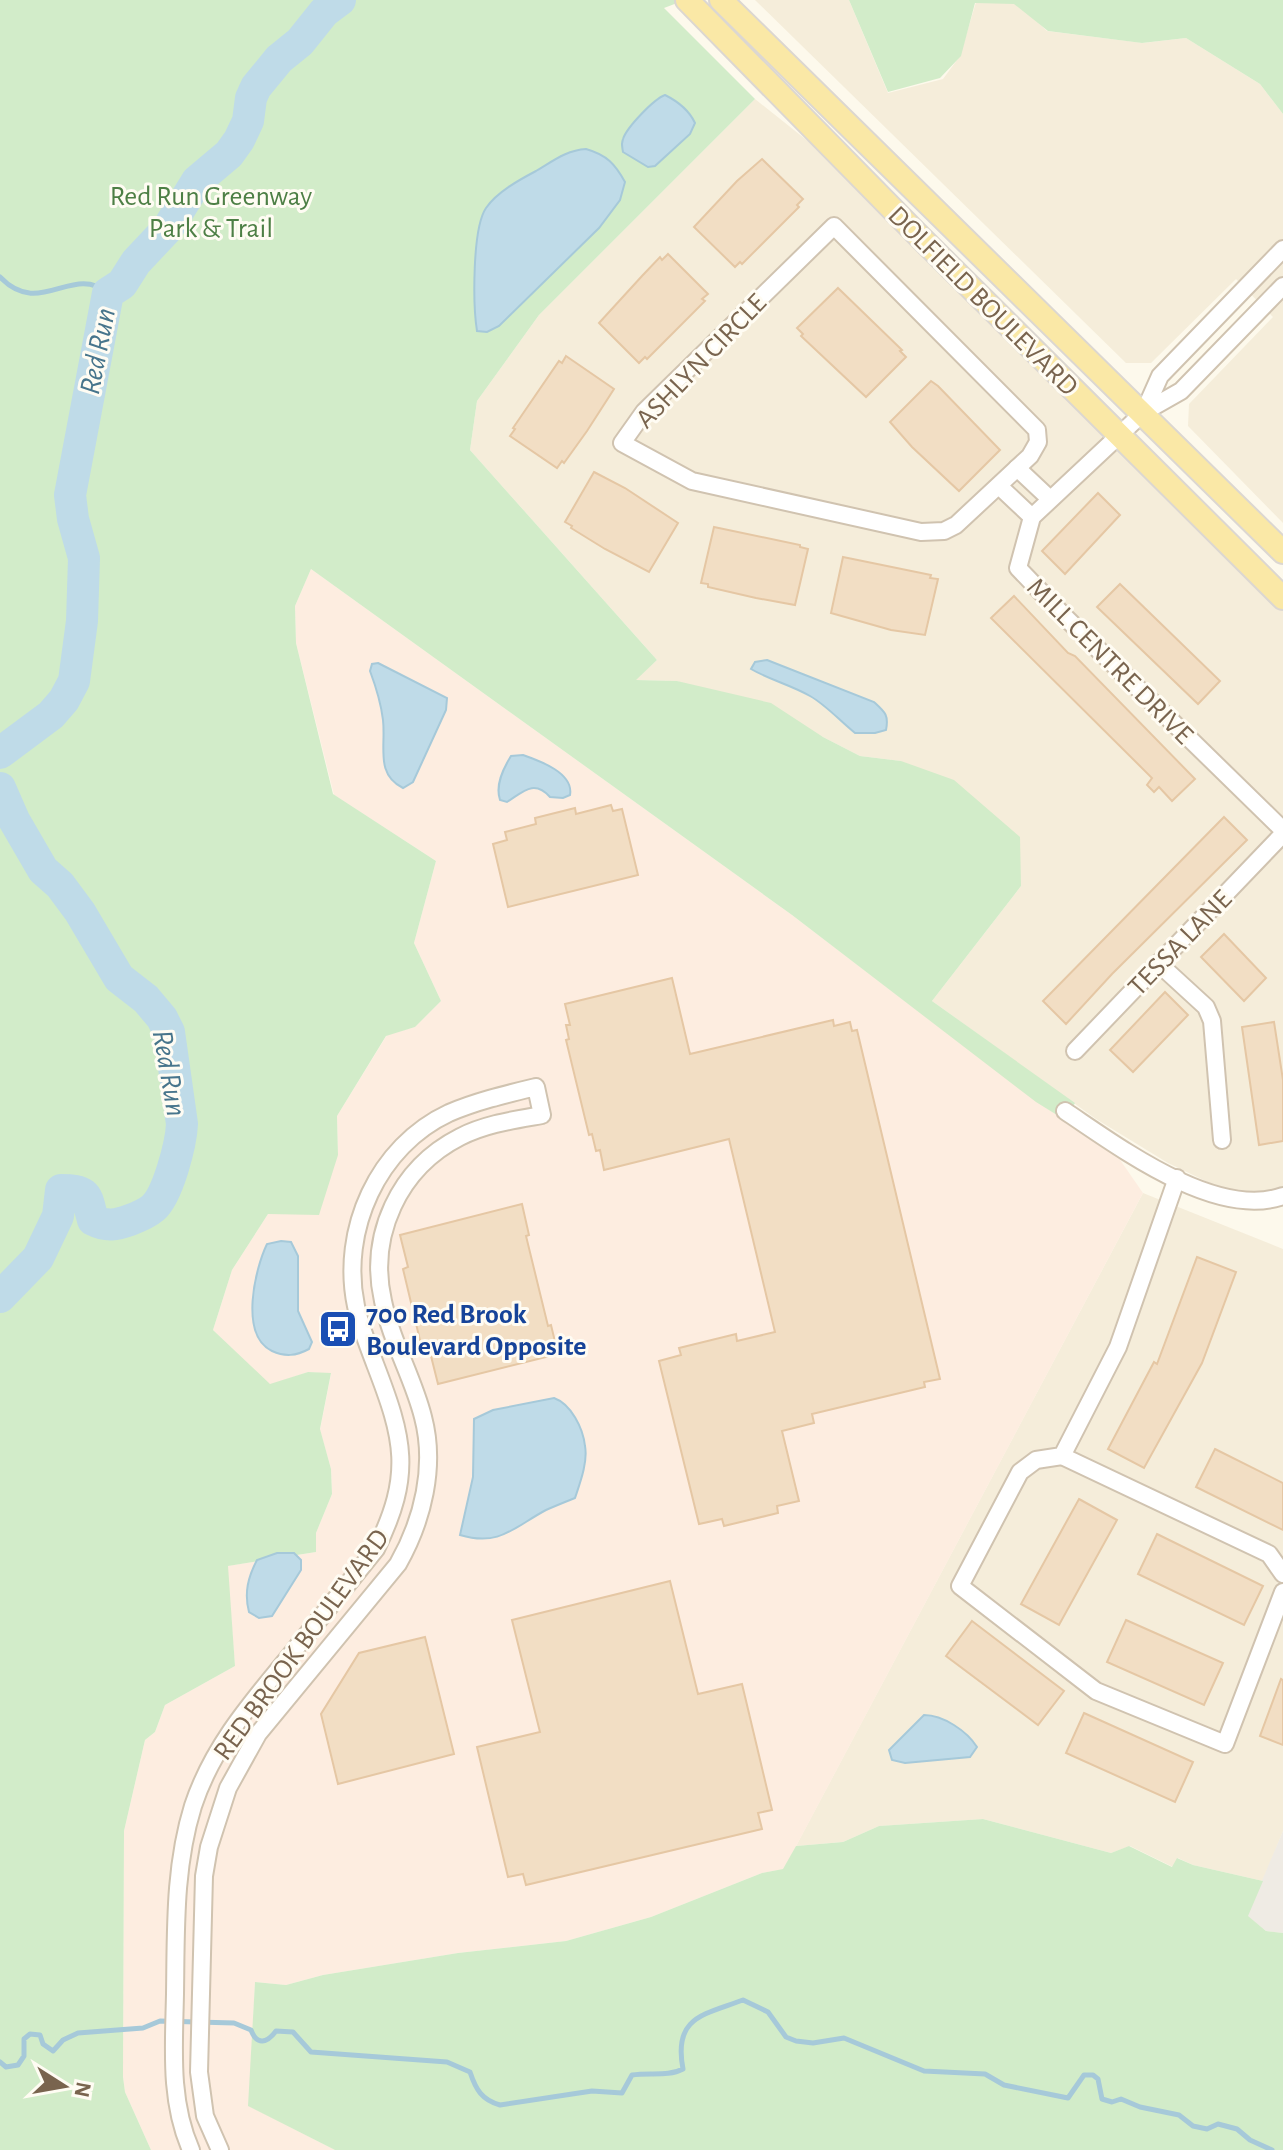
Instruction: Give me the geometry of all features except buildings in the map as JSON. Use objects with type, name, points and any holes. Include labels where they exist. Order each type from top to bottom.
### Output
[{"type":"main road","name":"DOLFIELD BOULEVARD","points":[[721,0],[1144,412],[1283,552]]},
{"type":"main road","name":"DOLFIELD BOULEVARD","points":[[692,4],[916,233],[1283,598]]},
{"type":"street","name":"ASHLYN CIRCLE","points":[[834,226],[1037,430],[1038,442],[1030,456],[999,486],[950,529],[921,532],[692,481],[622,443],[644,412],[834,226]]},
{"type":"street","name":"MILL CENTRE DRIVE","points":[[1144,412],[1160,376],[1283,249]]},
{"type":"street","name":"MILL CENTRE DRIVE","points":[[1283,286],[1181,391],[1144,412],[1032,517],[1018,568],[1283,832]]},
{"type":"street","points":[[1017,468],[1050,499]]},
{"type":"street","points":[[999,486],[1032,517]]},
{"type":"street","name":"TESSA LANE","points":[[1075,1051],[1283,832]]},
{"type":"street","points":[[1158,963],[1206,1007],[1212,1021],[1222,1140]]},
{"type":"street","name":"RED BROOK BOULEVARD","points":[[191,2150],[180,2120],[174,2073],[176,1911],[179,1874],[190,1819],[203,1779],[238,1719],[376,1549],[399,1495],[401,1443],[356,1305],[352,1276],[359,1219],[370,1191],[385,1166],[427,1126],[472,1104],[536,1087],[542,1115],[480,1128],[443,1148],[409,1178],[384,1226],[379,1251],[379,1277],[389,1325],[423,1417],[427,1444],[423,1502],[414,1531],[398,1564],[258,1734],[228,1788],[209,1847],[204,1876],[199,2072],[205,2116],[220,2150]]},
{"type":"street","points":[[1065,1111],[1117,1146],[1214,1196],[1236,1200],[1283,1196]]},
{"type":"street","points":[[1062,1456],[1118,1347],[1177,1178]]},
{"type":"street","points":[[1283,1574],[1269,1554],[1062,1456],[1036,1460],[1020,1472],[960,1586],[1096,1691],[1225,1744],[1283,1592]]},
{"type":"shaded area","points":[[755,0],[849,0],[888,93],[943,79],[960,56],[976,2],[1017,3],[1047,31],[1143,43],[1186,38],[1260,84],[1283,114],[1283,523],[1188,426],[1189,404],[1273,317],[1236,279],[1151,363],[1126,363]]},
{"type":"shaded area","points":[[755,99],[814,146],[1283,611],[1283,1186],[1270,1191],[1237,1191],[1216,1186],[1168,1163],[1096,1119],[932,1001],[1021,886],[901,761],[860,756],[823,737],[677,681],[635,680],[657,660],[470,450],[477,401],[539,315]]},
{"type":"shaded area","points":[[311,569],[792,915],[1036,1101],[1116,1154],[1143,1193],[784,1869],[762,1873],[651,1917],[566,1941],[458,1953],[323,1975],[286,1985],[255,1982],[249,2106],[335,2150],[151,2150],[125,2092],[123,2077],[124,1831],[145,1740],[155,1732],[165,1705],[235,1666],[227,1566],[316,1552],[316,1533],[332,1494],[331,1469],[320,1430],[331,1374],[308,1372],[270,1385],[213,1330],[232,1270],[268,1214],[338,1155],[337,1116],[387,1035],[415,1027],[441,1001],[414,943],[436,861],[334,795],[296,643],[295,606]]},
{"type":"shaded area","points":[[1143,1193],[1283,1249],[1283,1831],[1263,1881],[1193,1865],[1178,1858],[1173,1867],[1130,1846],[1111,1853],[983,1819],[879,1826],[843,1842],[796,1846]]},
{"type":"shaded area","points":[[1283,1831],[1283,1933],[1266,1931],[1247,1916]]},
{"type":"green space","name":"Red Run Greenway Park & Trail","points":[[0,0],[685,0],[664,8],[755,99],[539,315],[477,401],[470,450],[657,660],[636,680],[677,681],[771,703],[823,737],[860,756],[901,761],[954,780],[1020,837],[1021,886],[932,1001],[1075,1103],[1065,1120],[1036,1102],[792,915],[311,569],[295,606],[296,643],[333,794],[436,861],[414,943],[441,1001],[415,1027],[386,1036],[337,1116],[338,1155],[319,1215],[268,1214],[232,1270],[213,1330],[270,1384],[308,1372],[331,1373],[320,1429],[331,1469],[332,1494],[316,1533],[316,1552],[228,1566],[235,1666],[165,1705],[155,1732],[145,1740],[124,1831],[123,2077],[125,2092],[151,2150],[0,2150]]},
{"type":"green space","points":[[849,0],[1283,0],[1283,114],[1260,84],[1186,38],[1142,43],[1048,31],[1014,4],[975,3],[961,56],[940,78],[888,92]]},
{"type":"green space","points":[[983,1819],[1111,1853],[1129,1846],[1172,1867],[1177,1858],[1193,1865],[1263,1881],[1248,1916],[1266,1931],[1283,1933],[1283,2150],[335,2150],[248,2106],[255,1982],[286,1985],[323,1975],[458,1953],[566,1941],[651,1917],[762,1873],[783,1869],[796,1846],[843,1842],[879,1826]]},
{"type":"water","points":[[665,95],[682,106],[695,123],[690,134],[655,166],[648,167],[623,152],[622,142],[641,114]]},
{"type":"water","points":[[586,149],[605,157],[618,170],[625,182],[620,200],[599,228],[499,326],[487,332],[477,331],[474,287],[476,250],[481,218],[486,208],[523,178],[566,154]]},
{"type":"water","points":[[767,660],[874,702],[885,714],[886,730],[855,733],[810,696],[751,669],[755,662]]},
{"type":"water","points":[[378,663],[447,698],[446,710],[413,782],[403,788],[388,775],[385,767],[382,714],[370,671],[372,664]]},
{"type":"water","points":[[523,755],[561,774],[570,787],[570,795],[550,797],[534,788],[523,791],[507,802],[500,800],[499,783],[505,766],[511,756]]},
{"type":"water","points":[[291,1242],[298,1256],[298,1311],[312,1342],[309,1349],[290,1355],[272,1351],[262,1343],[253,1317],[255,1285],[262,1255],[267,1244]]},
{"type":"water","points":[[554,1398],[571,1411],[584,1439],[584,1466],[575,1498],[496,1537],[486,1539],[460,1535],[473,1477],[474,1419],[493,1410]]},
{"type":"water","points":[[277,1553],[294,1553],[301,1560],[301,1570],[272,1616],[259,1618],[249,1612],[249,1579],[257,1560]]},
{"type":"water","points":[[924,1715],[946,1721],[967,1735],[977,1747],[970,1757],[905,1763],[892,1760],[889,1750]]},
{"type":"waterway","name":"Red Run","points":[[0,753],[51,715],[74,681],[82,621],[84,558],[70,495],[108,293],[122,284],[136,262],[168,228],[197,181],[229,154],[248,121],[256,87],[324,12],[340,0]]},
{"type":"waterway","points":[[0,277],[15,289],[29,293],[82,284],[95,285],[108,293]]},
{"type":"waterway","name":"Red Run","points":[[0,788],[14,820],[43,870],[60,885],[80,912],[119,978],[146,999],[162,1018],[169,1032],[182,1124],[169,1181],[153,1208],[125,1222],[103,1224],[93,1220],[82,1193],[61,1190],[58,1216],[38,1258],[0,1297]]},
{"type":"waterway","points":[[0,2062],[6,2067],[18,2065],[24,2056],[24,2039],[30,2034],[40,2035],[43,2044],[53,2051],[63,2040],[78,2033],[143,2028],[160,2021],[234,2023],[251,2030],[259,2041],[266,2040],[276,2031],[293,2032],[311,2052],[447,2062],[470,2072],[480,2093],[500,2105],[592,2091],[622,2093],[632,2075],[671,2073],[683,2069],[681,2052],[687,2028],[704,2015],[743,2000],[768,2012],[786,2037],[796,2041],[813,2043],[844,2038],[924,2071],[985,2074],[1004,2085],[1068,2098],[1084,2075],[1093,2075],[1098,2079],[1102,2099],[1112,2102],[1121,2099],[1140,2107],[1179,2115],[1193,2126],[1207,2129],[1218,2124],[1237,2129],[1250,2140],[1272,2150]]},
{"type":"place","name":"700 Red Brook Boulevard Opposite","points":[[338,1329]]}]
